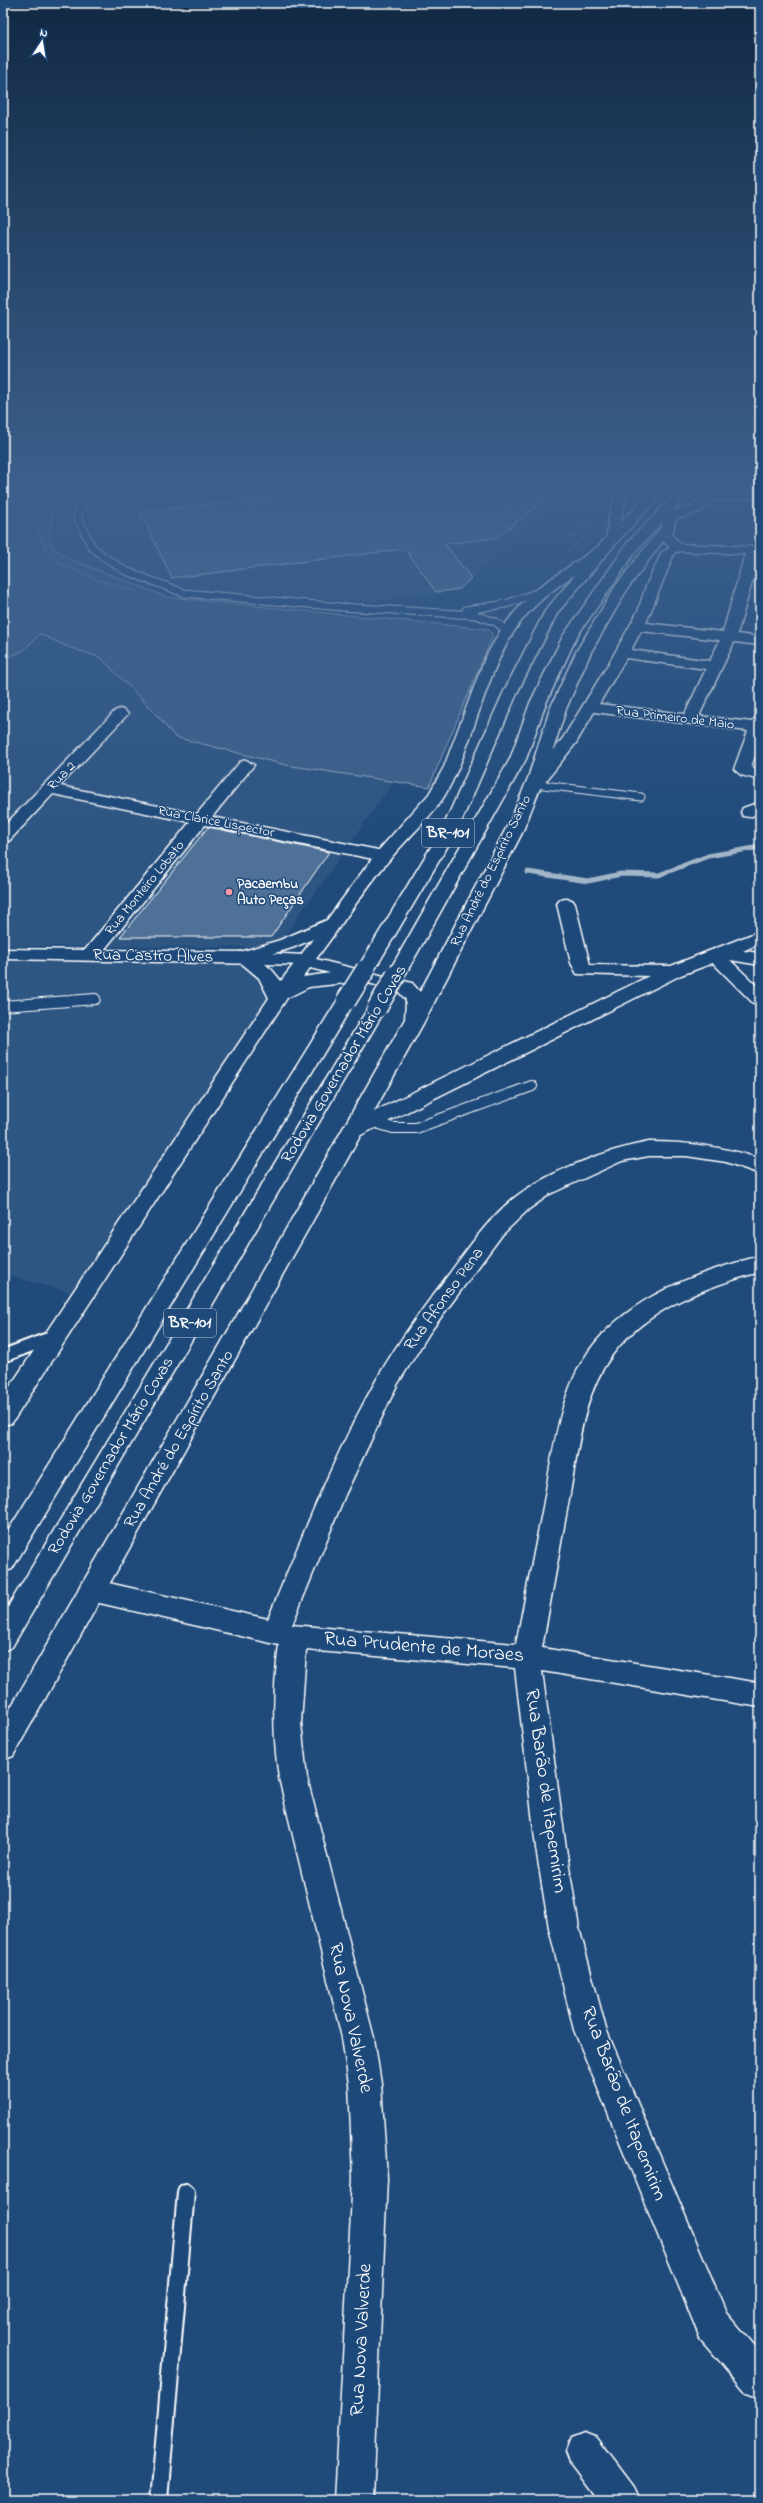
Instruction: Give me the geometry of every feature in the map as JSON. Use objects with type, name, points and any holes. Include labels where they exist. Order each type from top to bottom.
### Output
[{"type":"main road","name":"Rodovia Governador Mário Covas","points":[[3,1416],[278,998],[383,856],[427,807],[445,782],[495,650],[507,631],[524,610]]},
{"type":"main road","name":"Rodovia Governador Mário Covas","points":[[3,1561],[451,827],[535,642],[553,610]]},
{"type":"main road","name":"Rodovia Governador Mário Covas","points":[[3,1639],[396,975],[518,758],[538,703],[570,636],[588,610]]},
{"type":"main road","name":"Rua André do Espírito Santo","points":[[3,1747],[91,1590],[362,1125],[489,882],[534,786],[552,725],[570,681],[606,610]]},
{"type":"main road","name":"Rua Primeiro de Maio","points":[[534,786],[570,740],[622,653],[637,626],[643,610]]},
{"type":"main road","points":[[690,720],[729,636],[738,610]]},
{"type":"main road","points":[[637,626],[729,636],[760,641]]},
{"type":"main road","points":[[622,653],[715,666]]},
{"type":"main road","name":"Rua Primeiro de Maio","points":[[590,707],[690,720],[759,726]]},
{"type":"main road","name":"Rua 2","points":[[3,837],[120,714]]},
{"type":"main road","points":[[759,726],[742,768],[747,772],[760,775]]},
{"type":"main road","name":"Rua Monteiro Lobato","points":[[90,955],[246,765]]},
{"type":"main road","name":"Rua Clarice Lispector","points":[[50,789],[383,856]]},
{"type":"main road","points":[[566,904],[581,968],[584,970],[674,971]]},
{"type":"main road","points":[[243,957],[286,944],[332,923]]},
{"type":"main road","points":[[362,1125],[674,971],[720,954],[760,936]]},
{"type":"main road","name":"Rua Castro Alves","points":[[3,954],[243,957],[304,961],[363,972],[399,984],[410,990],[417,1004],[413,1025]]},
{"type":"main road","points":[[720,954],[760,959]]},
{"type":"main road","points":[[720,954],[760,999]]},
{"type":"main road","points":[[243,957],[268,975],[273,982],[278,998],[289,989],[304,982],[363,972]]},
{"type":"main road","name":"Rua Afonso Pena","points":[[284,1636],[332,1495],[387,1382],[422,1326],[494,1230],[521,1204],[542,1189],[617,1155],[649,1149],[686,1149],[729,1156],[760,1167]]},
{"type":"main road","name":"Rua Barão de Itapemirim","points":[[760,1264],[739,1269],[676,1294],[642,1314],[609,1342],[589,1375],[574,1412],[527,1656],[551,1848],[564,1928],[590,2030],[713,2324],[760,2380]]},
{"type":"main road","name":"Rua Prudente de Moraes","points":[[91,1590],[284,1636],[527,1656],[760,1695]]},
{"type":"main road","name":"Rua Nova Valverde","points":[[284,1636],[287,1744],[293,1778],[358,2038],[369,2130],[370,2178],[354,2500]]},
{"type":"main road","points":[[584,2451],[621,2500]]},
{"type":"lane","points":[[402,610],[475,615],[496,622],[507,631]]},
{"type":"lane","points":[[419,611],[461,610]]},
{"type":"lane","points":[[534,786],[641,798]]},
{"type":"lane","points":[[3,1006],[95,999]]},
{"type":"lane","points":[[362,1125],[400,1130],[416,1128],[532,1086]]},
{"type":"lane","points":[[6,1352],[56,1336]]},
{"type":"lane","points":[[160,2500],[186,2192]]},
{"type":"shaded area","points":[[3,610],[295,610],[488,629],[493,635],[429,787],[286,765],[175,737],[154,712],[101,658],[68,647],[40,634],[24,650],[5,659],[3,677]]},
{"type":"shaded area","points":[[40,634],[68,647],[101,658],[154,712],[175,737],[286,765],[394,781],[283,938],[253,947],[3,946],[5,659],[24,650]]},
{"type":"shaded area","points":[[3,961],[230,962],[256,972],[268,993],[267,1000],[71,1293],[3,1274]]},
{"type":"building","name":"Pacaembu Auto Peças","points":[[208,827],[329,852],[271,937],[120,937]]},
{"type":"waterway","points":[[528,872],[588,881],[621,874],[659,875],[708,856],[760,847]]},
{"type":"place","name":"Pacaembu Auto Peças","points":[[229,892]]}]
